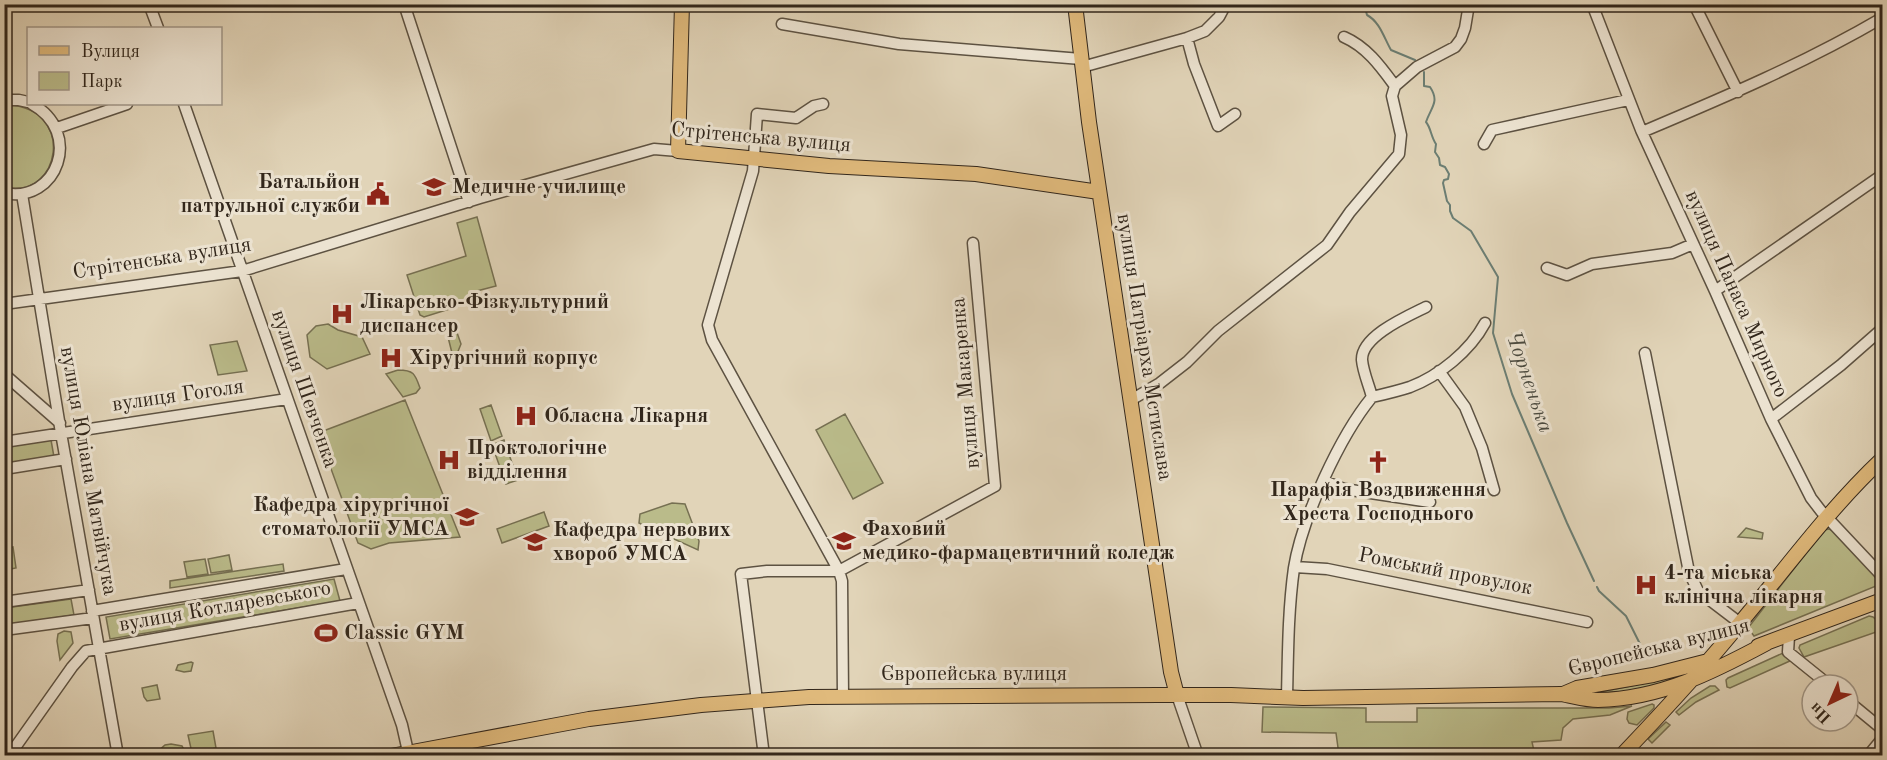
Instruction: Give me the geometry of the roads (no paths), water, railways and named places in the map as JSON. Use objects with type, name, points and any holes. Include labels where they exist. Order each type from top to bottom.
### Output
[{"type":"main road","points":[[678,151],[682,4]]},
{"type":"main road","name":"вулиця Патріарха Мстислава","points":[[1076,4],[1099,192],[1171,672],[1177,695]]},
{"type":"main road","name":"Стрітенська вулиця","points":[[678,151],[829,166],[976,174],[1099,192]]},
{"type":"main road","points":[[1621,756],[1708,661],[1836,506],[1882,459]]},
{"type":"main road","name":"Європейська вулиця","points":[[1561,694],[1577,688],[1653,675],[1708,661],[1789,636],[1882,600]]},
{"type":"main road","name":"Європейська вулиця","points":[[391,756],[589,718],[700,705],[843,697],[1177,695],[1287,697],[1561,694],[1596,700],[1653,693],[1689,682],[1767,643]]},
{"type":"street","points":[[149,4],[158,27]]},
{"type":"street","points":[[404,4],[469,202]]},
{"type":"street","points":[[782,24],[899,44],[1082,63],[1187,38],[1205,31],[1219,17],[1226,4]]},
{"type":"street","points":[[1131,400],[1160,383],[1187,362],[1218,331],[1327,244],[1350,212],[1399,154],[1401,135],[1392,96],[1395,86],[1417,67],[1455,47],[1465,28],[1469,4]]},
{"type":"street","name":"вулиця Панаса Мирного","points":[[1592,4],[1642,132],[1771,419],[1811,498],[1882,576]]},
{"type":"street","points":[[1694,4],[1737,92]]},
{"type":"street","points":[[1642,132],[1737,92],[1844,40],[1882,18]]},
{"type":"street","points":[[1344,37],[1356,42],[1374,58],[1395,86]]},
{"type":"street","points":[[1187,38],[1194,64],[1218,126],[1235,114]]},
{"type":"street","points":[[5,97],[27,102]]},
{"type":"street","points":[[1484,144],[1492,130],[1628,100]]},
{"type":"street","points":[[823,104],[814,106],[796,118],[757,114],[753,171],[708,325],[709,332],[839,571],[842,581],[843,697]]},
{"type":"street","points":[[4,193],[22,194],[34,190],[44,183],[58,164],[61,152],[57,128],[50,117],[34,105]]},
{"type":"street","points":[[57,128],[124,105]]},
{"type":"street","name":"вулиця Шевченка","points":[[184,105],[402,725],[408,754]]},
{"type":"street","name":"Стрітенська вулиця","points":[[4,304],[242,271],[654,149],[678,151]]},
{"type":"street","points":[[1715,291],[1882,174]]},
{"type":"street","name":"вулиця Юліана Матвійчука","points":[[22,194],[117,756]]},
{"type":"street","name":"вулиця Макаренка","points":[[839,571],[995,486],[973,243]]},
{"type":"street","points":[[1547,268],[1567,275],[1592,264],[1672,252],[1693,244]]},
{"type":"street","points":[[1372,397],[1362,359],[1365,348],[1390,324],[1426,308]]},
{"type":"street","points":[[1287,697],[1289,608],[1300,543],[1324,481],[1347,435],[1372,397],[1411,387],[1439,371],[1478,337],[1485,323]]},
{"type":"street","points":[[1771,419],[1841,365],[1882,329]]},
{"type":"street","points":[[1645,354],[1689,572],[1698,591],[1740,623]]},
{"type":"street","points":[[1439,371],[1465,407],[1482,448],[1494,490]]},
{"type":"street","points":[[4,374],[60,428]]},
{"type":"street","name":"вулиця Гоголя","points":[[4,442],[60,428],[287,399]]},
{"type":"street","points":[[4,469],[66,459]]},
{"type":"street","points":[[1324,481],[1344,489],[1430,502]]},
{"type":"street","name":"Ромський провулок","points":[[1295,567],[1327,569],[1587,622]]},
{"type":"street","name":"вулиця Котляревського","points":[[4,630],[346,569]]},
{"type":"street","points":[[764,756],[741,574],[767,571],[839,571]]},
{"type":"street","points":[[4,602],[89,590]]},
{"type":"street","name":"вулиця Котляревського","points":[[9,756],[76,661],[86,651],[358,603]]},
{"type":"street","points":[[1789,636],[1788,652],[1814,673]]},
{"type":"street","points":[[1177,695],[1198,756]]},
{"type":"street","points":[[1860,711],[1882,729]]},
{"type":"street","points":[[1868,756],[1882,739]]},
{"type":"waterway","name":"Чорненька","points":[[1364,4],[1367,15],[1378,26],[1391,50],[1415,60]]},
{"type":"waterway","name":"Чорненька","points":[[1424,72],[1424,86],[1430,87],[1434,97],[1434,104],[1426,122],[1436,144],[1435,152],[1440,165],[1445,167],[1449,174],[1448,179],[1443,183],[1450,211],[1453,218],[1471,231],[1498,277],[1493,333],[1512,394],[1594,581]]},
{"type":"waterway","name":"Чорненька","points":[[1597,587],[1626,616],[1643,650]]},
{"type":"place","name":"Медичне училище","points":[[434,187]]},
{"type":"place","name":"Батальйон патрульної служби","points":[[378,194]]},
{"type":"place","name":"Лікарсько-Фізкультурний диспансер","points":[[342,314]]},
{"type":"place","name":"Хірургічний корпус","points":[[391,358]]},
{"type":"place","name":"Обласна Лікарня","points":[[526,416]]},
{"type":"place","name":"Проктологічне відділення","points":[[449,460]]},
{"type":"place","name":"Парафія Воздвиження Хреста Господнього","points":[[1378,462]]},
{"type":"place","name":"Кафедра хірургічної стоматології УМСА","points":[[467,517]]},
{"type":"place","name":"Фаховий медико-фармацевтичний коледж","points":[[844,541]]},
{"type":"place","name":"Кафедра нервових хвороб УМСА","points":[[535,542]]},
{"type":"place","name":"4-та міська клінічна лікарня","points":[[1646,585]]},
{"type":"place","name":"Classic GYM","points":[[326,633]]}]
